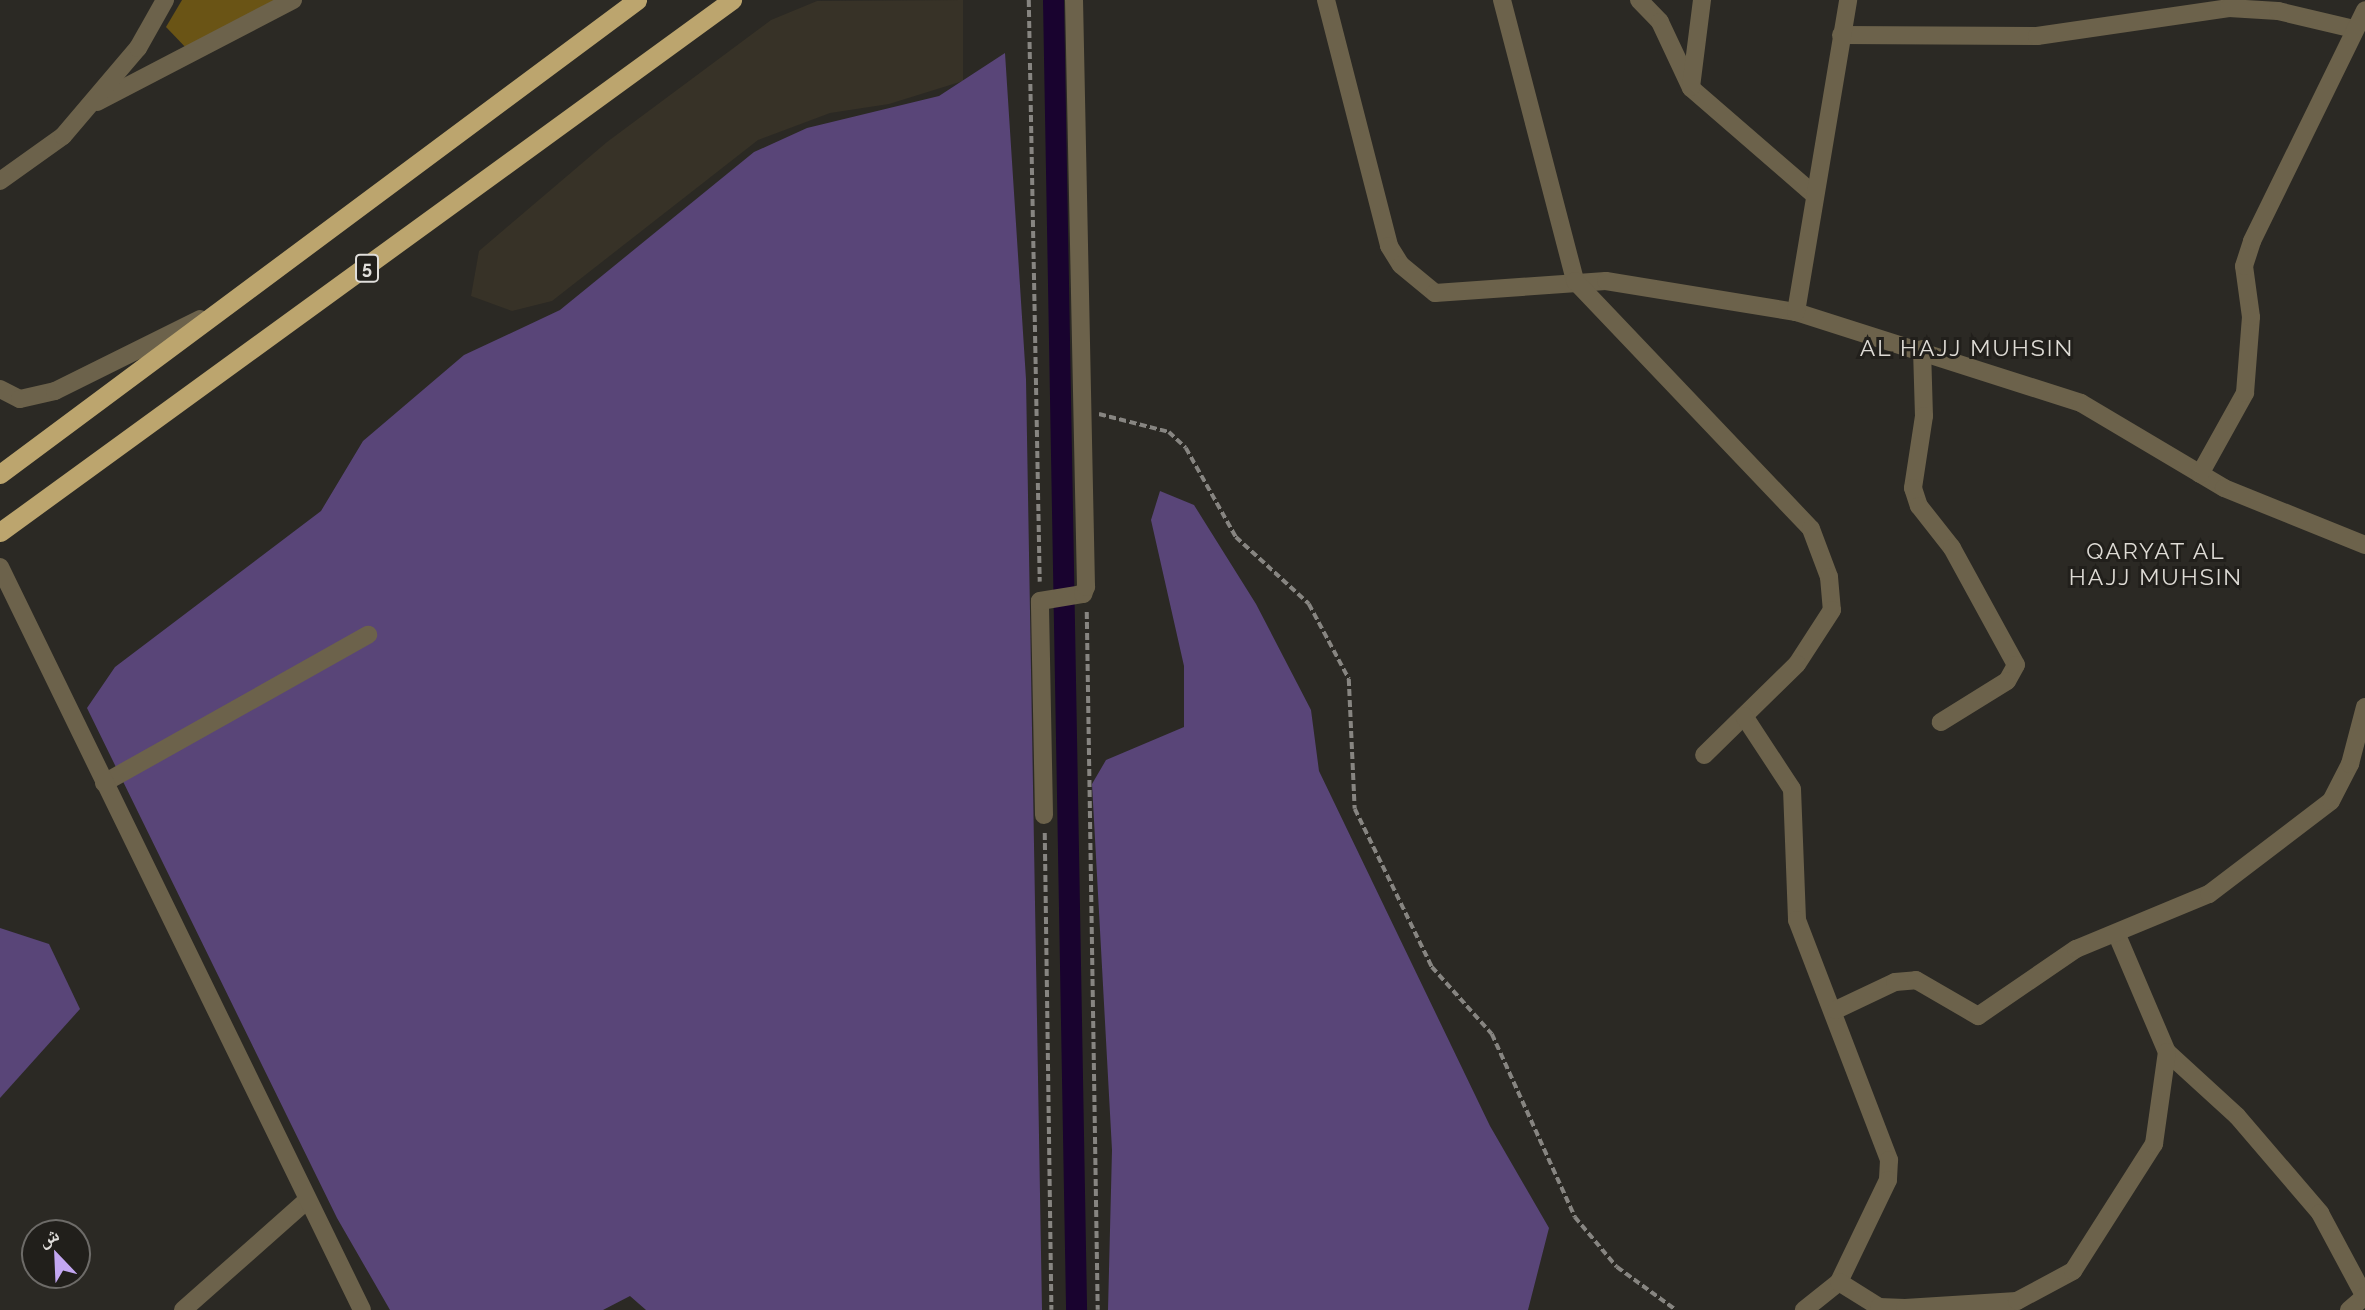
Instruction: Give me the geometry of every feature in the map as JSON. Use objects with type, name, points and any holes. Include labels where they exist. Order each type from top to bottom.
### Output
[{"type":"highway","points":[[0,474],[637,0]]},
{"type":"highway","name":"5","points":[[0,532],[732,0]]},
{"type":"street","points":[[0,181],[49,152],[138,48],[165,0]]},
{"type":"street","points":[[89,106],[293,0]]},
{"type":"street","points":[[1044,815],[1040,601],[1072,594],[1084,397],[1074,0]]},
{"type":"street","points":[[1326,0],[1389,246],[1401,265],[1435,293],[1575,281],[1651,285],[1796,313],[1922,349],[2081,403],[2200,474],[2365,545]]},
{"type":"street","points":[[1502,0],[1575,281],[1811,529],[1829,577],[1832,610],[1797,664],[1704,755]]},
{"type":"street","points":[[1639,0],[1660,22],[1690,88],[1811,192]]},
{"type":"street","points":[[1690,88],[1702,0]]},
{"type":"street","points":[[1796,313],[1811,192],[1848,0]]},
{"type":"street","points":[[1841,35],[2037,36],[2229,8],[2278,11],[2354,29]]},
{"type":"street","points":[[2200,474],[2245,393],[2251,317],[2244,266],[2252,241],[2365,10]]},
{"type":"street","points":[[0,389],[20,399],[55,391],[226,307]]},
{"type":"street","points":[[1922,349],[1924,416],[1913,488],[1919,506],[1952,548],[2016,665],[2007,681],[1941,722]]},
{"type":"street","points":[[0,567],[306,1201],[362,1310]]},
{"type":"street","points":[[104,783],[368,635]]},
{"type":"street","points":[[1836,1010],[1895,982],[1916,980],[1978,1016],[2076,949],[2117,935],[2209,894],[2304,828],[2331,801],[2343,776],[2365,707]]},
{"type":"street","points":[[1744,716],[1792,789],[1797,920],[1836,1010],[1889,1160],[1888,1180],[1839,1282],[1804,1310]]},
{"type":"street","points":[[2117,935],[2167,1052],[2237,1116],[2320,1213],[2365,1297],[2349,1310]]},
{"type":"street","points":[[1839,1282],[1879,1307],[1905,1308],[2017,1301],[2073,1271],[2154,1144],[2167,1052]]},
{"type":"street","points":[[183,1310],[306,1201]]},
{"type":"path","points":[[1030,0],[1040,601]]},
{"type":"path","points":[[1084,397],[1114,422],[1169,432],[1186,449],[1236,537],[1309,604],[1349,680],[1355,809],[1432,967],[1492,1034],[1575,1217],[1617,1267],[1676,1310]]},
{"type":"path","points":[[1072,594],[1098,1310]]},
{"type":"path","points":[[1044,815],[1052,1310]]},
{"type":"shaded area","points":[[963,0],[963,81],[889,104],[830,113],[758,140],[552,301],[512,311],[471,296],[479,251],[607,142],[771,20],[817,1]]},
{"type":"shaded area","points":[[1005,53],[1026,379],[1042,1310],[646,1310],[630,1296],[603,1310],[390,1310],[337,1218],[87,708],[115,667],[321,511],[363,441],[464,355],[560,310],[754,152],[807,128],[939,96]]},
{"type":"shaded area","points":[[1160,491],[1194,505],[1256,604],[1311,710],[1319,771],[1490,1126],[1549,1228],[1528,1310],[1108,1310],[1112,1150],[1092,784],[1106,760],[1184,727],[1184,666],[1151,520]]},
{"type":"shaded area","points":[[0,928],[49,944],[80,1009],[0,1098]]},
{"type":"building","points":[[182,0],[275,0],[190,52],[166,27]]},
{"type":"waterway","points":[[1053,0],[1076,1310]]},
{"type":"district","name":"AL HAJJ MUHSIN","points":[[1967,348]]},
{"type":"district","name":"QARYAT AL HAJJ MUHSIN","points":[[2156,564]]}]
